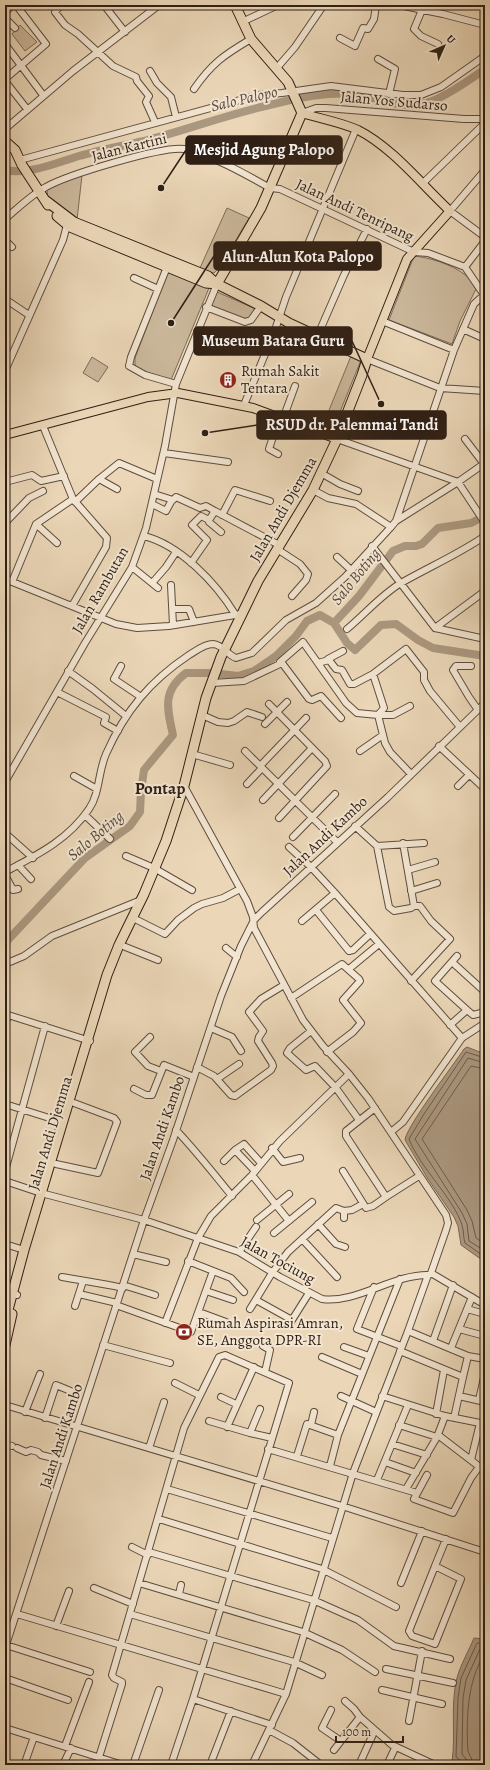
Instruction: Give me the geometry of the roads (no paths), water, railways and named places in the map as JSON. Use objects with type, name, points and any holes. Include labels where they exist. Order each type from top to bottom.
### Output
[{"type":"highway","points":[[217,284],[246,235],[270,188],[300,110],[288,82],[251,39],[235,5]]},
{"type":"highway","points":[[5,141],[13,147],[38,191],[57,216],[67,225],[101,236]]},
{"type":"highway","points":[[45,200],[74,222],[101,236],[152,258],[208,276],[217,284],[262,306],[289,323],[367,359]]},
{"type":"highway","points":[[152,258],[167,267],[209,284],[217,284]]},
{"type":"highway","name":"Jalan Andi Djemma","points":[[5,1345],[11,1294],[44,1194],[62,1122],[114,964],[167,836],[184,786],[202,715],[220,659],[238,614],[322,473],[337,439],[367,359]]},
{"type":"highway","name":"Jalan Andi Djemma","points":[[114,964],[123,946],[128,930]]},
{"type":"highway","name":"Jalan Andi Djemma","points":[[5,1322],[11,1294],[24,1250],[56,1164],[74,1103],[89,1040]]},
{"type":"main road","points":[[300,110],[356,129],[381,147],[450,211]]},
{"type":"main road","name":"Jalan Andi Djemma","points":[[367,359],[407,259],[450,211]]},
{"type":"main road","points":[[5,435],[148,397],[185,394],[244,405],[337,439]]},
{"type":"street","points":[[5,12],[15,5],[46,43],[5,80],[27,109]]},
{"type":"street","points":[[61,5],[55,11],[58,17],[116,68],[136,77],[136,81],[149,96],[146,102],[156,122]]},
{"type":"street","points":[[104,5],[125,32]]},
{"type":"street","points":[[5,129],[43,96],[158,5]]},
{"type":"street","points":[[242,22],[278,5]]},
{"type":"street","points":[[340,38],[355,46],[363,28],[368,29],[374,19],[376,5]]},
{"type":"street","points":[[399,5],[485,25]]},
{"type":"street","points":[[276,69],[295,47],[323,6]]},
{"type":"street","points":[[422,10],[414,29],[421,36],[438,44]]},
{"type":"street","points":[[5,18],[15,28]]},
{"type":"street","points":[[194,89],[205,73],[221,57],[251,39]]},
{"type":"street","points":[[5,44],[43,96]]},
{"type":"street","points":[[21,163],[156,122],[254,96],[331,86],[389,94],[413,95],[435,91],[485,56]]},
{"type":"street","points":[[378,59],[395,69],[389,94]]},
{"type":"street","points":[[150,71],[157,83],[171,97],[176,117]]},
{"type":"street","name":"Jalan Yos Sudarso","points":[[300,110],[326,108],[455,119],[485,119]]},
{"type":"street","points":[[422,184],[485,123]]},
{"type":"street","points":[[244,405],[356,129]]},
{"type":"street","name":"Jalan Kartini","points":[[5,219],[38,191],[75,175],[166,149],[175,148],[199,154],[247,175],[270,188]]},
{"type":"street","name":"Jalan Andi Djemma","points":[[450,211],[485,170]]},
{"type":"street","name":"Jalan Andi Tenripang","points":[[270,188],[280,189],[414,252],[428,253],[466,267]]},
{"type":"street","points":[[450,211],[485,237]]},
{"type":"street","points":[[5,371],[8,358],[30,315],[63,240],[67,225]]},
{"type":"street","points":[[317,337],[344,275],[367,229]]},
{"type":"street","points":[[5,240],[12,247]]},
{"type":"street","points":[[396,521],[413,466],[454,350],[474,304],[485,294],[466,267],[485,241]]},
{"type":"street","points":[[167,267],[131,357],[130,366],[146,375],[176,384]]},
{"type":"street","points":[[134,278],[158,289]]},
{"type":"street","name":"Jalan Rambutan","points":[[5,782],[68,671],[132,567],[144,536],[152,504],[156,479],[164,453],[176,384],[217,284]]},
{"type":"street","points":[[5,299],[30,315]]},
{"type":"street","points":[[206,308],[245,322],[251,320],[262,306]]},
{"type":"street","points":[[382,321],[454,350]]},
{"type":"street","points":[[463,329],[485,339]]},
{"type":"street","points":[[367,359],[440,388],[485,391]]},
{"type":"street","points":[[278,454],[269,449],[295,386]]},
{"type":"street","points":[[43,426],[74,501],[104,534],[107,542],[72,606]]},
{"type":"street","points":[[337,439],[458,482],[483,520]]},
{"type":"street","points":[[5,872],[33,858],[68,834],[85,815],[92,805],[106,754],[126,716],[141,696],[159,677],[201,647],[213,644],[220,659],[230,655],[236,658],[252,653],[286,620],[316,603],[351,570],[396,521],[458,482],[484,463],[465,439]]},
{"type":"street","points":[[164,453],[228,462]]},
{"type":"street","points":[[12,582],[36,524],[74,501],[119,463],[156,479]]},
{"type":"street","points":[[322,473],[340,484],[358,491]]},
{"type":"street","points":[[5,482],[32,475],[41,481],[64,476]]},
{"type":"street","points":[[99,479],[117,489]]},
{"type":"street","points":[[222,515],[235,490],[270,502]]},
{"type":"street","points":[[313,490],[328,498],[356,504],[391,527]]},
{"type":"street","points":[[6,521],[29,498],[43,491]]},
{"type":"street","points":[[154,494],[172,500]]},
{"type":"street","points":[[152,504],[166,511],[172,500],[176,497],[200,508],[206,506],[278,547],[300,564],[308,574],[306,580],[292,596]]},
{"type":"street","points":[[209,520],[215,511]]},
{"type":"street","points":[[191,563],[207,541],[192,525],[201,516],[209,520],[212,525],[221,532]]},
{"type":"street","points":[[36,524],[57,543]]},
{"type":"street","points":[[5,579],[116,624],[137,628],[173,625],[238,614],[215,586],[191,563],[154,539],[144,536]]},
{"type":"street","points":[[347,629],[377,602],[401,584],[485,536]]},
{"type":"street","points":[[372,546],[435,628],[485,639]]},
{"type":"street","points":[[152,582],[166,567],[176,552]]},
{"type":"street","points":[[337,557],[351,570]]},
{"type":"street","points":[[132,567],[158,588]]},
{"type":"street","points":[[171,585],[173,625]]},
{"type":"street","points":[[435,628],[485,591]]},
{"type":"street","points":[[173,609],[189,609],[194,622]]},
{"type":"street","points":[[212,681],[244,681],[265,672],[280,662],[303,642],[342,699],[354,711],[362,715],[393,715],[410,706]]},
{"type":"street","points":[[328,659],[336,670],[343,671],[352,684],[373,674],[406,649],[422,670],[424,680],[430,691],[460,727]]},
{"type":"street","points":[[318,663],[343,651]]},
{"type":"street","points":[[280,662],[284,664],[309,699],[312,700],[322,697],[341,718]]},
{"type":"street","points":[[121,666],[114,679],[141,696]]},
{"type":"street","points":[[471,666],[456,666],[453,672],[482,707]]},
{"type":"street","points":[[68,671],[126,716]]},
{"type":"street","points":[[373,674],[384,708],[378,716]]},
{"type":"street","points":[[57,692],[106,717],[104,723],[118,731]]},
{"type":"street","points":[[265,724],[288,702]]},
{"type":"street","points":[[269,704],[312,748],[327,766],[279,818]]},
{"type":"street","name":"Jalan Andi Kambo","points":[[6,1647],[144,1220],[237,957],[254,920],[482,707]]},
{"type":"street","points":[[202,715],[221,722],[231,722],[247,712],[262,717]]},
{"type":"street","points":[[378,716],[383,735],[390,752],[410,773]]},
{"type":"street","points":[[247,784],[306,718]]},
{"type":"street","points":[[360,751],[383,735]]},
{"type":"street","points":[[439,746],[485,789]]},
{"type":"street","points":[[263,800],[312,748]]},
{"type":"street","points":[[245,751],[337,842]]},
{"type":"street","points":[[192,754],[230,765]]},
{"type":"street","points":[[458,786],[469,775]]},
{"type":"street","points":[[74,776],[97,789]]},
{"type":"street","points":[[184,786],[240,890],[254,920],[254,928],[291,998],[327,1052],[349,1074],[375,1108],[448,1219],[446,1230],[431,1272],[353,1473],[322,1569],[286,1694],[252,1765]]},
{"type":"street","points":[[293,837],[335,794]]},
{"type":"street","points":[[85,815],[110,839]]},
{"type":"street","points":[[355,826],[377,846],[390,909],[394,911],[420,906],[438,928],[450,939],[411,981]]},
{"type":"street","points":[[5,833],[33,858]]},
{"type":"street","points":[[377,846],[403,843],[424,843]]},
{"type":"street","points":[[403,843],[414,906]]},
{"type":"street","points":[[290,847],[335,893],[460,1036]]},
{"type":"street","points":[[126,856],[154,868],[192,890]]},
{"type":"street","points":[[408,870],[435,862]]},
{"type":"street","points":[[18,865],[31,879]]},
{"type":"street","points":[[5,876],[13,890],[18,889]]},
{"type":"street","points":[[411,891],[437,883]]},
{"type":"street","points":[[133,918],[165,934],[178,920],[194,908],[223,898],[240,890]]},
{"type":"street","points":[[302,921],[335,893]]},
{"type":"street","points":[[5,964],[24,956],[52,936],[141,900]]},
{"type":"street","points":[[316,910],[349,950],[353,950],[370,934]]},
{"type":"street","points":[[349,969],[379,944]]},
{"type":"street","points":[[123,946],[158,960]]},
{"type":"street","points":[[226,948],[237,957]]},
{"type":"street","points":[[457,956],[436,982],[473,1015],[485,1012]]},
{"type":"street","points":[[452,962],[485,992]]},
{"type":"street","points":[[291,998],[341,964],[349,969],[360,981],[342,1000],[361,1022],[353,1032],[327,1052]]},
{"type":"street","points":[[197,1068],[217,1079],[231,1095],[235,1096],[272,1068],[272,1063],[258,1041],[263,1031],[249,1012],[261,999],[284,985]]},
{"type":"street","points":[[450,1025],[467,1010]]},
{"type":"street","points":[[5,1025],[6,1014],[89,1040]]},
{"type":"street","points":[[391,1132],[403,1122],[460,1036],[485,1023]]},
{"type":"street","points":[[5,1171],[45,1026]]},
{"type":"street","points":[[211,1028],[232,1037],[241,1051]]},
{"type":"street","points":[[311,1030],[290,1048],[287,1053],[306,1070],[315,1066],[336,1088],[359,1120]]},
{"type":"street","points":[[150,1037],[135,1052],[148,1066],[161,1071]]},
{"type":"street","points":[[217,1079],[239,1064]]},
{"type":"street","points":[[134,1090],[146,1095],[152,1095],[164,1065],[194,1077]]},
{"type":"street","points":[[165,1323],[198,1238],[211,1216],[254,1173],[272,1148],[349,1074]]},
{"type":"street","points":[[56,1164],[98,1173],[117,1122],[114,1118],[74,1103]]},
{"type":"street","points":[[5,1104],[62,1122]]},
{"type":"street","points":[[375,1108],[346,1131],[345,1135],[386,1197]]},
{"type":"street","points":[[176,1130],[196,1151],[198,1157],[206,1163],[232,1196]]},
{"type":"street","points":[[224,1160],[244,1144],[261,1163]]},
{"type":"street","points":[[272,1148],[283,1162],[300,1158]]},
{"type":"street","points":[[236,1150],[289,1221]]},
{"type":"street","points":[[343,1171],[363,1204],[369,1208],[419,1176]]},
{"type":"street","name":"Jalan Tociung","points":[[5,1181],[44,1194],[144,1220],[240,1252],[272,1273],[322,1299],[347,1297],[400,1279],[431,1272]]},
{"type":"street","points":[[240,1252],[257,1223],[289,1194]]},
{"type":"street","points":[[274,1233],[312,1202]]},
{"type":"street","points":[[250,1309],[272,1273],[288,1252],[318,1224],[336,1208],[344,1215],[363,1204]]},
{"type":"street","points":[[318,1224],[336,1244],[346,1247]]},
{"type":"street","points":[[302,1239],[337,1277]]},
{"type":"street","points":[[5,1244],[24,1250]]},
{"type":"street","points":[[133,1254],[166,1262]]},
{"type":"street","points":[[188,1262],[231,1278],[244,1292]]},
{"type":"street","points":[[79,1294],[117,1304],[191,1332],[213,1271]]},
{"type":"street","points":[[431,1272],[485,1305]]},
{"type":"street","points":[[62,1277],[83,1281],[98,1281],[123,1286],[154,1295]]},
{"type":"street","points":[[330,1466],[338,1435],[400,1279]]},
{"type":"street","points":[[75,1306],[83,1281]]},
{"type":"street","points":[[433,1341],[453,1285]]},
{"type":"street","points":[[374,1287],[356,1328],[463,1378]]},
{"type":"street","points":[[206,1291],[233,1300]]},
{"type":"street","points":[[256,1300],[292,1320],[309,1293]]},
{"type":"street","points":[[451,1348],[472,1297]]},
{"type":"street","points":[[467,1309],[485,1314]]},
{"type":"street","points":[[199,1312],[226,1322]]},
{"type":"street","points":[[459,1329],[485,1336]]},
{"type":"street","points":[[408,1331],[468,1356],[485,1359]]},
{"type":"street","points":[[103,1345],[170,1363]]},
{"type":"street","points":[[263,1346],[270,1350],[265,1372]]},
{"type":"street","points":[[344,1347],[369,1356]]},
{"type":"street","points":[[99,1757],[122,1684],[122,1682],[114,1678],[112,1675],[120,1644],[168,1489],[175,1456],[186,1423],[199,1395],[220,1356],[226,1355],[288,1384],[193,1700],[171,1765]]},
{"type":"street","points":[[454,1418],[468,1356]]},
{"type":"street","points":[[322,1357],[362,1374]]},
{"type":"street","points":[[227,1427],[236,1404],[254,1367]]},
{"type":"street","points":[[436,1414],[444,1370]]},
{"type":"street","points":[[459,1396],[482,1401],[485,1373]]},
{"type":"street","points":[[26,1412],[40,1374]]},
{"type":"street","points":[[175,1383],[199,1395]]},
{"type":"street","points":[[45,1418],[56,1385],[73,1392]]},
{"type":"street","points":[[342,1396],[376,1412]]},
{"type":"street","points":[[382,1396],[436,1414],[482,1424],[471,1460]]},
{"type":"street","points":[[221,1397],[236,1404]]},
{"type":"street","points":[[150,1448],[164,1402]]},
{"type":"street","points":[[5,1405],[77,1428],[150,1448],[342,1506],[485,1552]]},
{"type":"street","points":[[377,1480],[408,1405]]},
{"type":"street","points":[[250,1432],[260,1409]]},
{"type":"street","points":[[311,1425],[314,1412]]},
{"type":"street","points":[[406,1489],[438,1436],[445,1416]]},
{"type":"street","points":[[209,1421],[272,1438]]},
{"type":"street","points":[[297,1456],[306,1425],[311,1425],[338,1435]]},
{"type":"street","points":[[399,1425],[438,1436],[485,1471]]},
{"type":"street","points":[[5,1444],[26,1452],[30,1450],[36,1451],[41,1456],[66,1461]]},
{"type":"street","points":[[392,1444],[427,1454]]},
{"type":"street","points":[[268,1449],[297,1456],[417,1493]]},
{"type":"street","points":[[385,1462],[416,1473]]},
{"type":"street","points":[[427,1475],[414,1499],[453,1513],[471,1478],[479,1467]]},
{"type":"street","points":[[168,1489],[332,1538]]},
{"type":"street","points":[[159,1519],[322,1569],[396,1607]]},
{"type":"street","points":[[401,1583],[422,1531]]},
{"type":"street","points":[[436,1566],[461,1579],[434,1644],[412,1636],[409,1631],[446,1540]]},
{"type":"street","points":[[132,1547],[148,1553],[230,1575],[313,1600],[358,1620],[394,1646],[422,1651],[450,1659]]},
{"type":"street","points":[[139,1583],[303,1632],[342,1650],[375,1672]]},
{"type":"street","points":[[179,1594],[181,1585]]},
{"type":"street","points":[[94,1588],[133,1604]]},
{"type":"street","points":[[56,1626],[69,1591]]},
{"type":"street","points":[[17,1614],[286,1694]]},
{"type":"street","points":[[130,1614],[294,1662],[322,1675]]},
{"type":"street","points":[[6,1647],[90,1672]]},
{"type":"street","points":[[408,1720],[422,1651]]},
{"type":"street","points":[[386,1669],[453,1683]]},
{"type":"street","points":[[5,1678],[68,1700]]},
{"type":"street","points":[[64,1765],[68,1747],[89,1682]]},
{"type":"street","points":[[133,1765],[159,1690]]},
{"type":"street","points":[[382,1690],[442,1704]]},
{"type":"street","points":[[193,1700],[231,1711],[271,1727],[321,1765]]},
{"type":"street","points":[[344,1701],[354,1709],[374,1732],[395,1748],[432,1764]]},
{"type":"street","points":[[330,1710],[322,1728],[341,1741]]},
{"type":"street","points":[[210,1765],[231,1711]]},
{"type":"street","points":[[334,1750],[360,1717]]},
{"type":"street","points":[[5,1728],[123,1765]]},
{"type":"street","points":[[359,1765],[374,1732]]},
{"type":"street","points":[[24,1765],[34,1737]]},
{"type":"street","points":[[387,1765],[395,1748]]},
{"type":"street","points":[[416,1765],[419,1759]]},
{"type":"water","points":[[467,1047],[485,1054],[485,1262],[461,1245],[458,1226],[454,1217],[428,1179],[405,1140],[407,1133],[421,1109],[464,1049]]},
{"type":"water","points":[[474,1638],[485,1639],[485,1765],[465,1765],[452,1762],[455,1688],[460,1668]]},
{"type":"waterway","name":"Salo Palopo","points":[[5,170],[23,171],[42,168],[87,154],[144,141],[244,111],[306,97],[325,94],[353,94],[403,105],[422,104],[445,95],[485,69]]},
{"type":"waterway","name":"Salo Boting","points":[[334,623],[359,596],[393,551],[405,546],[416,546],[422,544],[438,528],[471,523],[485,516]]},
{"type":"waterway","name":"Salo Boting","points":[[5,943],[85,858],[130,826],[140,812],[144,770],[173,735],[168,701],[173,686],[186,673],[212,673],[238,676],[254,671],[276,656],[296,636],[307,621],[320,615],[334,623],[347,643],[355,650],[381,625],[396,624],[418,640],[433,648],[485,656]]},
{"type":"place","name":"Mesjid Agung Palopo","points":[[161,188]]},
{"type":"place","name":"Alun-Alun Kota Palopo","points":[[171,323]]},
{"type":"place","name":"Rumah Sakit Tentara","points":[[228,380]]},
{"type":"place","name":"Museum Batara Guru","points":[[381,404]]},
{"type":"place","name":"RSUD dr. Palemmai Tandi","points":[[205,433]]},
{"type":"place","name":"Rumah Aspirasi Amran, SE, Anggota DPR-RI","points":[[184,1332]]},
{"type":"district","name":"Pontap","points":[[160,788]]}]
